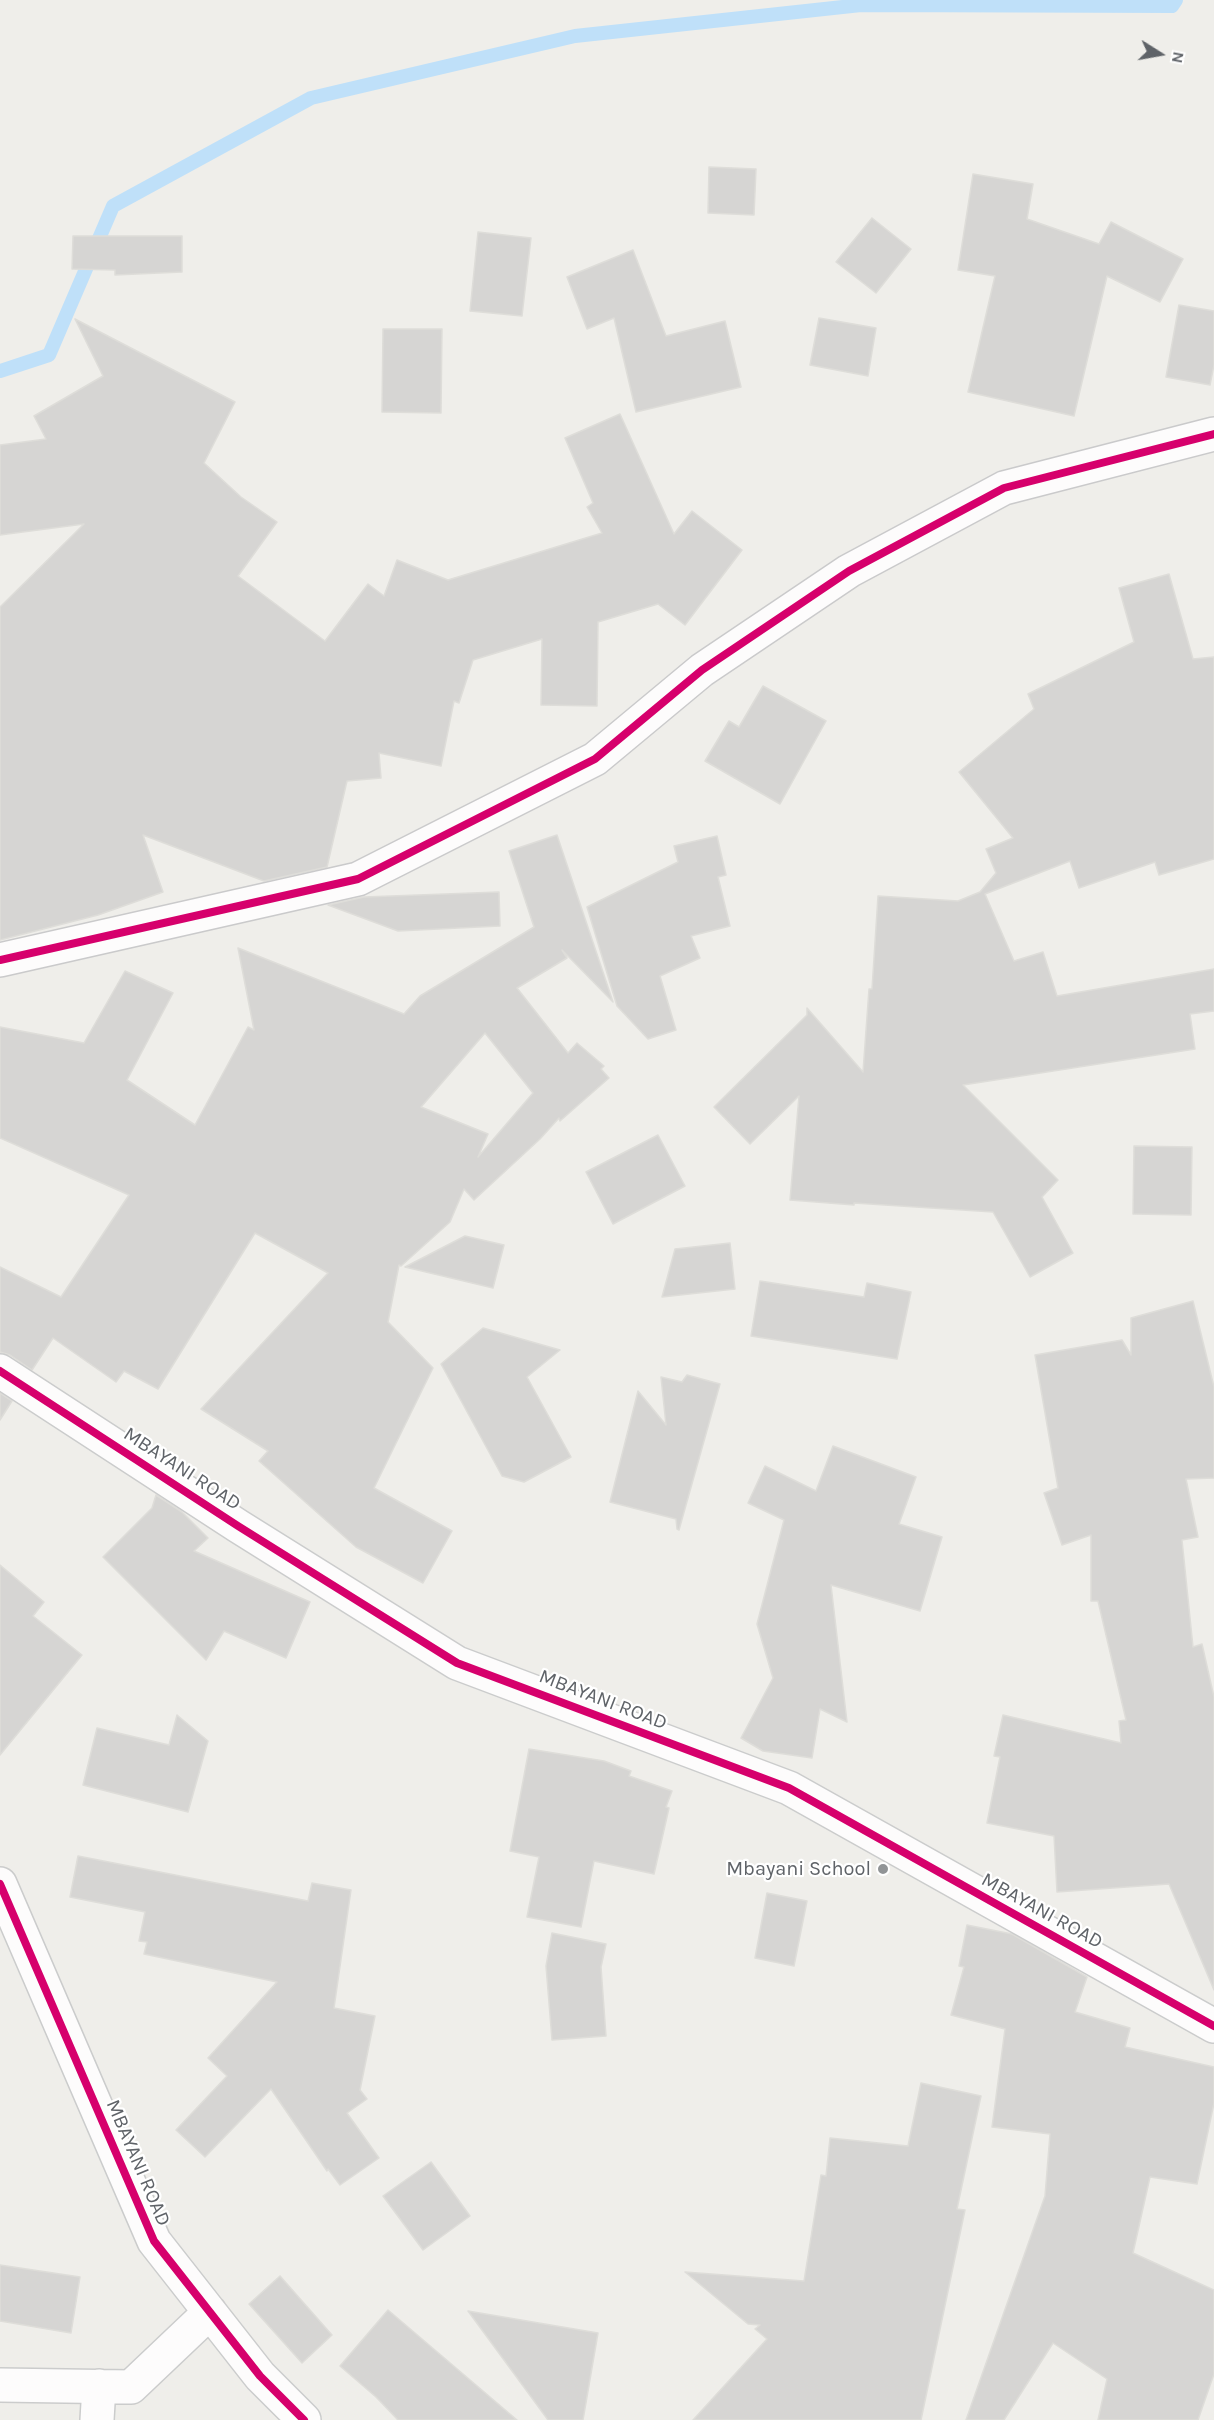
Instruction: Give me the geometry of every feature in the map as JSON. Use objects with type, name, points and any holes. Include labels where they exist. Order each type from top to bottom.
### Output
[{"type":"street","points":[[0,960],[358,879],[595,759],[702,670],[849,571],[1004,488],[1214,434]]},
{"type":"street","name":"MBAYANI ROAD","points":[[0,1371],[228,1519],[457,1663],[789,1788],[1214,2026]]},
{"type":"street","name":"MBAYANI ROAD","points":[[0,1884],[154,2241],[260,2376],[304,2420]]},
{"type":"street","points":[[0,2385],[131,2387],[210,2312]]},
{"type":"street","points":[[97,2420],[99,2386]]},
{"type":"building","points":[[709,167],[756,169],[754,215],[708,213]]},
{"type":"building","points":[[973,174],[1033,184],[1027,219],[1099,244],[1111,222],[1183,259],[1160,302],[1107,276],[1074,416],[968,392],[995,276],[958,270]]},
{"type":"building","points":[[872,218],[911,249],[876,293],[836,262]]},
{"type":"building","points":[[478,232],[531,238],[522,316],[470,311]]},
{"type":"building","points":[[73,236],[182,236],[182,272],[115,275],[115,270],[72,269]]},
{"type":"building","points":[[633,250],[666,336],[725,321],[741,387],[636,412],[614,318],[587,329],[567,277]]},
{"type":"building","points":[[1179,305],[1214,311],[1214,365],[1210,385],[1166,377]]},
{"type":"building","points":[[819,318],[876,328],[868,376],[810,365]]},
{"type":"building","points":[[75,319],[235,402],[204,463],[241,497],[277,522],[238,576],[325,641],[368,584],[384,596],[397,560],[448,580],[602,533],[587,507],[593,503],[565,438],[620,414],[674,534],[692,511],[742,550],[685,625],[658,604],[598,622],[597,706],[541,705],[542,639],[473,660],[459,703],[454,701],[441,766],[379,753],[381,778],[347,781],[327,867],[264,881],[143,835],[163,892],[98,915],[0,940],[0,607],[84,524],[0,535],[0,445],[46,439],[34,416],[103,376]]},
{"type":"building","points":[[383,329],[442,329],[441,413],[382,412]]},
{"type":"building","points":[[1169,574],[1193,659],[1214,657],[1214,859],[1159,875],[1155,862],[1079,888],[1070,861],[985,894],[1014,961],[1043,952],[1057,996],[1214,969],[1214,1011],[1190,1014],[1195,1049],[963,1085],[1058,1180],[1042,1197],[1073,1253],[1030,1277],[993,1212],[790,1200],[799,1096],[750,1144],[714,1107],[807,1015],[807,1008],[863,1072],[869,989],[872,989],[878,896],[958,901],[980,892],[996,873],[986,849],[1013,838],[959,772],[1034,709],[1028,694],[1134,642],[1119,588]]},
{"type":"building","points":[[763,686],[826,721],[780,804],[705,761],[729,721],[739,727]]},
{"type":"building","points":[[557,835],[613,1002],[562,950],[567,958],[517,988],[568,1053],[577,1043],[604,1066],[601,1069],[609,1078],[560,1121],[559,1118],[540,1139],[474,1200],[464,1189],[450,1222],[401,1266],[399,1265],[388,1322],[433,1368],[374,1488],[452,1531],[423,1583],[356,1547],[259,1461],[268,1451],[201,1409],[328,1273],[255,1233],[158,1389],[124,1371],[116,1382],[53,1338],[32,1370],[10,1355],[0,1352],[0,1267],[61,1297],[129,1195],[0,1138],[0,1027],[84,1043],[125,971],[173,993],[127,1080],[195,1125],[248,1027],[254,1030],[238,948],[404,1014],[420,996],[534,927],[509,851]],"holes":[[[485,1033],[533,1093],[478,1157],[488,1134],[421,1107]]]},
{"type":"building","points":[[717,836],[726,875],[718,877],[730,926],[691,936],[700,958],[660,976],[676,1030],[648,1039],[617,1006],[587,907],[678,862],[674,846]]},
{"type":"building","points":[[499,892],[500,926],[398,931],[328,905],[364,897]]},
{"type":"building","points":[[658,1135],[685,1186],[613,1224],[586,1172]]},
{"type":"building","points":[[1134,1146],[1192,1147],[1191,1215],[1133,1214]]},
{"type":"building","points":[[465,1236],[504,1245],[493,1288],[405,1267]]},
{"type":"building","points":[[730,1243],[735,1289],[662,1297],[675,1249]]},
{"type":"building","points":[[760,1281],[864,1297],[867,1283],[911,1292],[897,1359],[751,1336]]},
{"type":"building","points":[[1193,1301],[1214,1387],[1214,1478],[1186,1479],[1198,1537],[1182,1540],[1193,1647],[1202,1644],[1214,1697],[1214,1990],[1169,1884],[1057,1892],[1054,1836],[987,1823],[1000,1757],[994,1756],[1003,1715],[1121,1743],[1119,1721],[1126,1720],[1098,1601],[1091,1601],[1091,1535],[1062,1545],[1044,1493],[1058,1488],[1035,1355],[1122,1340],[1131,1355],[1131,1318]]},
{"type":"building","points":[[483,1328],[560,1350],[527,1377],[571,1457],[524,1482],[502,1476],[441,1364]]},
{"type":"building","points":[[687,1375],[720,1384],[679,1530],[676,1519],[610,1502],[638,1391],[666,1425],[661,1377],[682,1382]]},
{"type":"building","points":[[0,1393],[12,1401],[0,1420]]},
{"type":"building","points":[[833,1446],[916,1477],[899,1524],[942,1537],[920,1611],[831,1585],[847,1722],[820,1709],[812,1758],[763,1751],[741,1738],[773,1678],[757,1624],[784,1520],[748,1503],[765,1466],[816,1491]]},
{"type":"building","points":[[156,1495],[182,1512],[208,1538],[194,1551],[310,1602],[286,1658],[224,1631],[206,1660],[103,1557],[152,1508]]},
{"type":"building","points":[[0,1565],[44,1602],[33,1616],[82,1655],[0,1755]]},
{"type":"building","points":[[177,1715],[208,1741],[188,1812],[83,1785],[97,1728],[169,1745]]},
{"type":"building","points":[[529,1749],[604,1761],[631,1771],[629,1776],[672,1791],[666,1807],[669,1808],[654,1874],[594,1861],[581,1927],[527,1917],[539,1857],[510,1851]]},
{"type":"building","points":[[78,1856],[308,1901],[312,1883],[351,1890],[334,2008],[375,2016],[360,2090],[367,2099],[347,2113],[379,2158],[340,2185],[328,2169],[327,2171],[271,2089],[205,2157],[176,2130],[227,2076],[208,2058],[277,1982],[144,1954],[147,1942],[139,1941],[145,1912],[70,1897]]},
{"type":"building","points":[[767,1893],[807,1901],[794,1966],[755,1958]]},
{"type":"building","points":[[967,1925],[1012,1934],[1087,1977],[1075,2012],[1130,2028],[1125,2047],[1214,2067],[1214,2103],[1197,2184],[1150,2177],[1133,2253],[1214,2290],[1214,2374],[1198,2420],[1098,2420],[1107,2379],[1053,2343],[1004,2420],[966,2420],[1045,2196],[1050,2134],[992,2127],[1005,2029],[951,2015],[964,1967],[959,1966]]},
{"type":"building","points":[[552,1933],[606,1944],[601,1967],[606,2036],[552,2040],[546,1966]]},
{"type":"building","points":[[921,2083],[981,2096],[957,2209],[965,2210],[921,2420],[693,2420],[767,2339],[755,2329],[760,2325],[748,2324],[685,2272],[804,2281],[821,2175],[826,2176],[830,2138],[908,2146]]},
{"type":"building","points":[[431,2162],[470,2216],[423,2250],[383,2196]]},
{"type":"building","points":[[0,2265],[80,2277],[71,2333],[0,2321]]},
{"type":"building","points":[[280,2276],[332,2335],[302,2363],[249,2304]]},
{"type":"building","points":[[388,2310],[517,2420],[398,2420],[376,2397],[340,2366]]},
{"type":"building","points":[[468,2311],[598,2333],[583,2420],[548,2420]]},
{"type":"waterway","points":[[0,371],[49,355],[113,206],[311,98],[575,36],[861,5],[1172,6],[1176,0]]},
{"type":"cycle path","points":[[0,960],[358,879],[595,759],[702,670],[849,571],[1004,488],[1214,434]]},
{"type":"cycle path","points":[[0,1371],[238,1526],[457,1663],[789,1788],[1214,2026]]},
{"type":"cycle path","points":[[0,1884],[154,2241],[260,2376],[304,2420]]},
{"type":"place","name":"Mbayani School","points":[[883,1869]]}]
